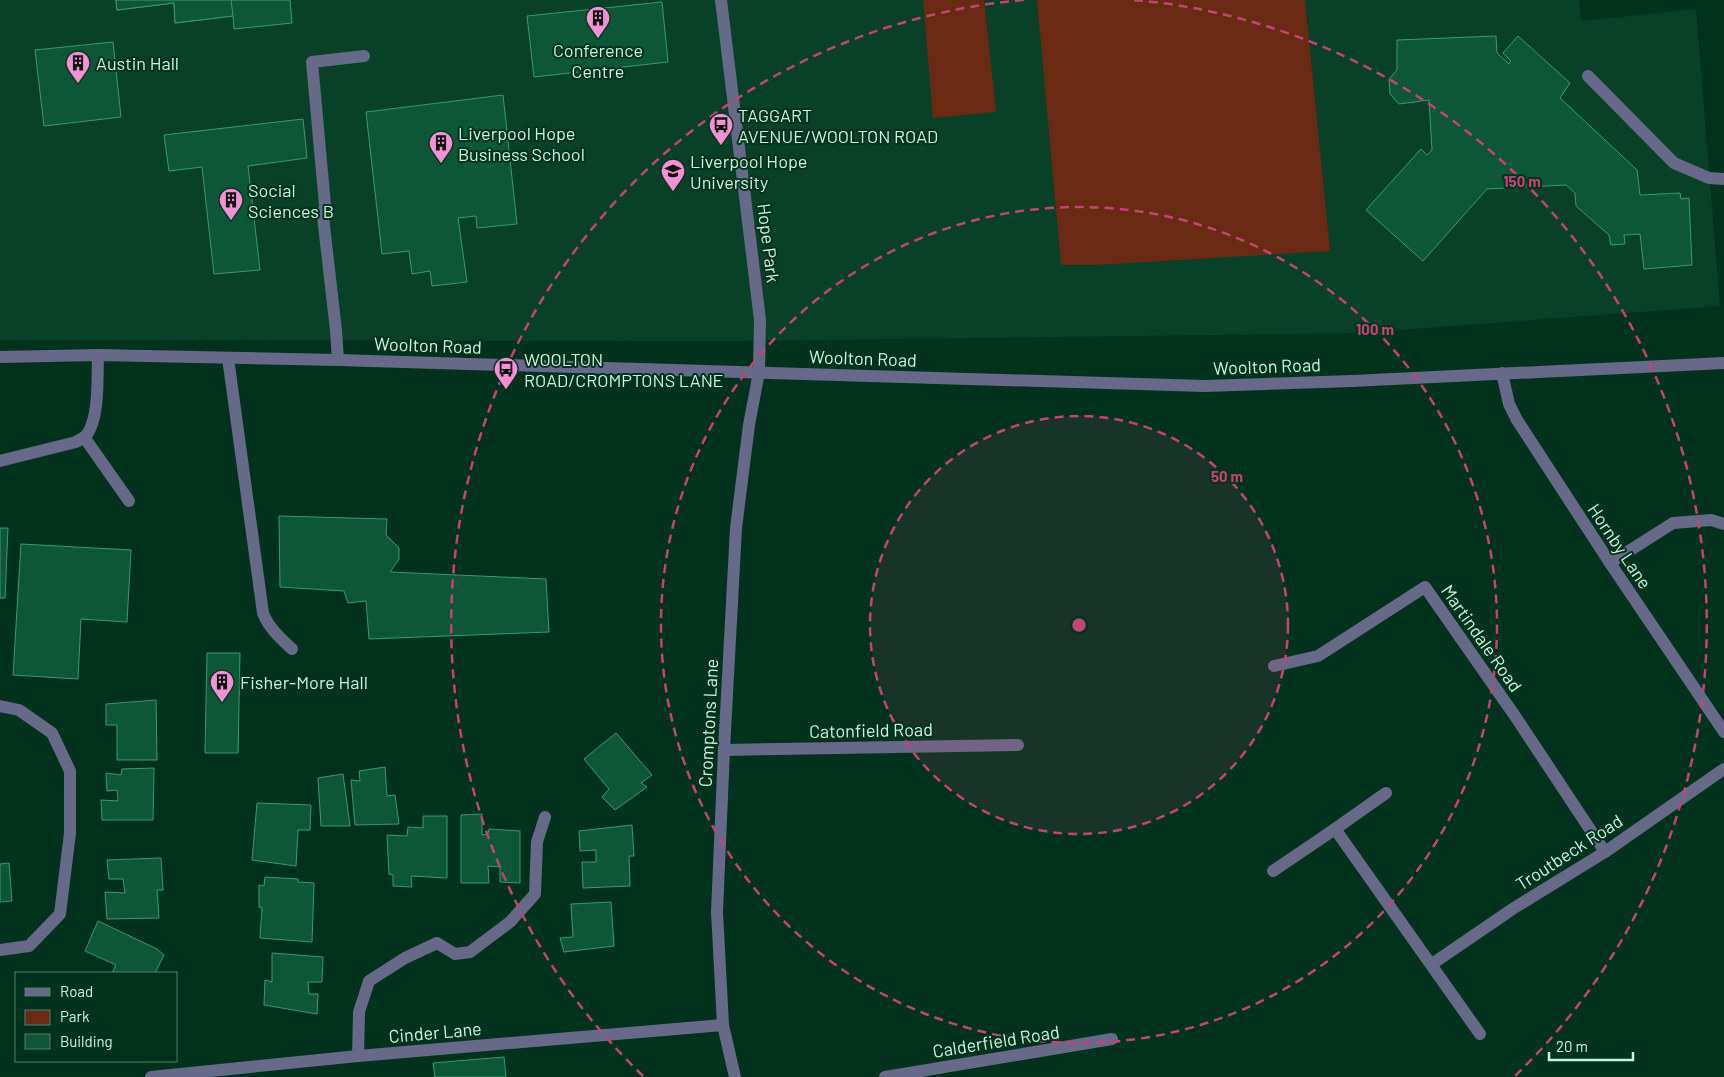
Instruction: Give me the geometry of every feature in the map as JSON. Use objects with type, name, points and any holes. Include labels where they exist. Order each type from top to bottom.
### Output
[{"type":"street","name":"Hope Park","points":[[721,0],[759,299],[758,372]]},
{"type":"street","points":[[338,360],[323,217],[326,204],[312,62],[364,56]]},
{"type":"street","points":[[1588,76],[1674,163],[1709,178],[1720,179]]},
{"type":"street","name":"Woolton Road","points":[[0,357],[98,355],[338,360],[1205,386],[1352,382],[1724,363]]},
{"type":"street","points":[[0,461],[76,442],[84,437],[90,429],[96,406],[98,355]]},
{"type":"street","points":[[228,358],[263,613],[266,621],[274,631],[292,649]]},
{"type":"street","name":"Cromptons Lane","points":[[735,1077],[723,1025],[717,912],[736,528],[746,446],[758,372]]},
{"type":"street","name":"Hornby Lane","points":[[1502,373],[1509,404],[1517,420],[1610,563],[1724,732]]},
{"type":"street","points":[[84,437],[128,501]]},
{"type":"street","points":[[1610,563],[1673,523],[1711,520],[1724,524]]},
{"type":"street","name":"Martindale Road","points":[[1274,666],[1318,656],[1425,588],[1515,716],[1605,852]]},
{"type":"street","points":[[0,706],[19,710],[52,733],[70,771],[70,833],[60,914],[29,946],[0,950]]},
{"type":"street","name":"Catonfield Road","points":[[724,750],[1018,744]]},
{"type":"street","name":"Troutbeck Road","points":[[1432,964],[1514,908],[1605,852],[1724,768]]},
{"type":"street","points":[[1273,870],[1336,829],[1386,793]]},
{"type":"street","points":[[358,1056],[359,1012],[368,981],[405,958],[437,943],[455,954],[470,952],[510,922],[535,894],[537,842],[545,818]]},
{"type":"street","points":[[1336,829],[1480,1034]]},
{"type":"street","name":"Cinder Lane","points":[[151,1077],[358,1056],[723,1025]]},
{"type":"street","name":"Calderfield Road","points":[[885,1077],[1112,1040]]},
{"type":"shaded area","name":"Liverpool Hope University","points":[[0,0],[1579,0],[1581,21],[1696,9],[1720,306],[1360,333],[738,341],[0,340]]},
{"type":"green space","points":[[923,0],[984,0],[996,112],[933,118]]},
{"type":"green space","points":[[1037,0],[1305,0],[1330,251],[1097,265],[1061,265]]},
{"type":"building","points":[[116,0],[290,0],[292,23],[234,29],[233,16],[175,23],[174,3],[117,10]]},
{"type":"building","points":[[116,0],[231,0],[233,16],[175,23],[174,3],[117,10]]},
{"type":"building","name":"Conference Centre","points":[[662,2],[668,62],[534,77],[527,16]]},
{"type":"building","points":[[1496,36],[1497,53],[1509,64],[1511,61],[1503,53],[1518,36],[1570,83],[1560,98],[1637,170],[1640,195],[1680,193],[1681,199],[1689,198],[1692,265],[1644,269],[1640,234],[1624,235],[1625,244],[1611,245],[1609,235],[1576,206],[1575,193],[1566,185],[1487,189],[1423,261],[1366,210],[1421,149],[1427,155],[1432,150],[1429,100],[1399,104],[1390,94],[1389,79],[1397,70],[1397,40]]},
{"type":"building","name":"Austin Hall","points":[[113,42],[121,117],[44,126],[35,50]]},
{"type":"building","name":"Liverpool Hope Business School","points":[[503,95],[517,224],[477,228],[476,216],[458,218],[467,282],[432,286],[430,271],[412,274],[409,251],[382,254],[366,112]]},
{"type":"building","name":"Social Sciences B","points":[[303,119],[307,158],[248,166],[260,270],[214,274],[202,167],[169,171],[164,135]]},
{"type":"building","points":[[279,516],[387,519],[386,535],[399,548],[399,559],[390,572],[546,579],[549,632],[369,639],[366,601],[348,603],[344,591],[280,587]]},
{"type":"building","points":[[0,528],[8,528],[5,598],[0,598]]},
{"type":"building","points":[[21,544],[131,550],[127,622],[81,619],[78,679],[13,675]]},
{"type":"building","name":"Fisher-More Hall","points":[[207,653],[240,653],[238,753],[205,753]]},
{"type":"building","points":[[156,700],[157,760],[117,760],[117,725],[106,725],[106,704]]},
{"type":"building","points":[[616,733],[652,775],[641,783],[647,787],[615,810],[602,797],[609,789],[584,759]]},
{"type":"building","points":[[385,767],[387,796],[395,795],[399,824],[355,825],[351,780],[360,781],[359,771]]},
{"type":"building","points":[[154,768],[153,820],[102,820],[101,800],[118,801],[117,790],[107,791],[106,773],[121,775],[122,769]]},
{"type":"building","points":[[343,774],[350,826],[321,826],[318,778]]},
{"type":"building","points":[[257,803],[311,805],[310,830],[298,830],[296,866],[252,860]]},
{"type":"building","points":[[482,814],[482,835],[488,834],[489,829],[520,831],[520,883],[500,882],[500,867],[488,866],[489,883],[461,883],[461,815]]},
{"type":"building","points":[[423,816],[447,816],[447,878],[411,876],[412,887],[393,886],[393,875],[389,874],[387,835],[407,836],[408,827],[423,828]]},
{"type":"building","points":[[632,825],[634,856],[629,856],[630,886],[583,888],[582,862],[596,862],[596,850],[580,851],[579,831]]},
{"type":"building","points":[[161,858],[163,890],[157,890],[159,918],[107,919],[105,892],[125,893],[123,879],[109,879],[107,860]]},
{"type":"building","points":[[9,863],[12,901],[0,902],[0,864]]},
{"type":"building","points":[[265,877],[298,879],[298,882],[314,883],[312,942],[260,938],[262,908],[259,907],[259,885],[264,886]]},
{"type":"building","points":[[611,902],[614,946],[564,952],[560,938],[573,937],[571,904]]},
{"type":"building","points":[[98,921],[157,949],[164,955],[156,972],[112,972],[116,965],[85,951]]},
{"type":"building","points":[[272,953],[323,957],[322,982],[308,982],[309,994],[318,994],[317,1014],[264,1005],[265,980],[272,982]]},
{"type":"building","points":[[504,1057],[506,1077],[435,1077],[433,1063]]},
{"type":"place","name":"Conference Centre","points":[[598,39]]},
{"type":"place","name":"Austin Hall","points":[[78,84]]},
{"type":"place","name":"TAGGART AVENUE/WOOLTON ROAD","points":[[721,146]]},
{"type":"place","name":"Liverpool Hope Business School","points":[[441,164]]},
{"type":"place","name":"Liverpool Hope University","points":[[673,192]]},
{"type":"place","name":"Social Sciences B","points":[[231,221]]},
{"type":"place","name":"WOOLTON ROAD/CROMPTONS LANE","points":[[506,390]]},
{"type":"place","name":"Fisher-More Hall","points":[[222,703]]}]
